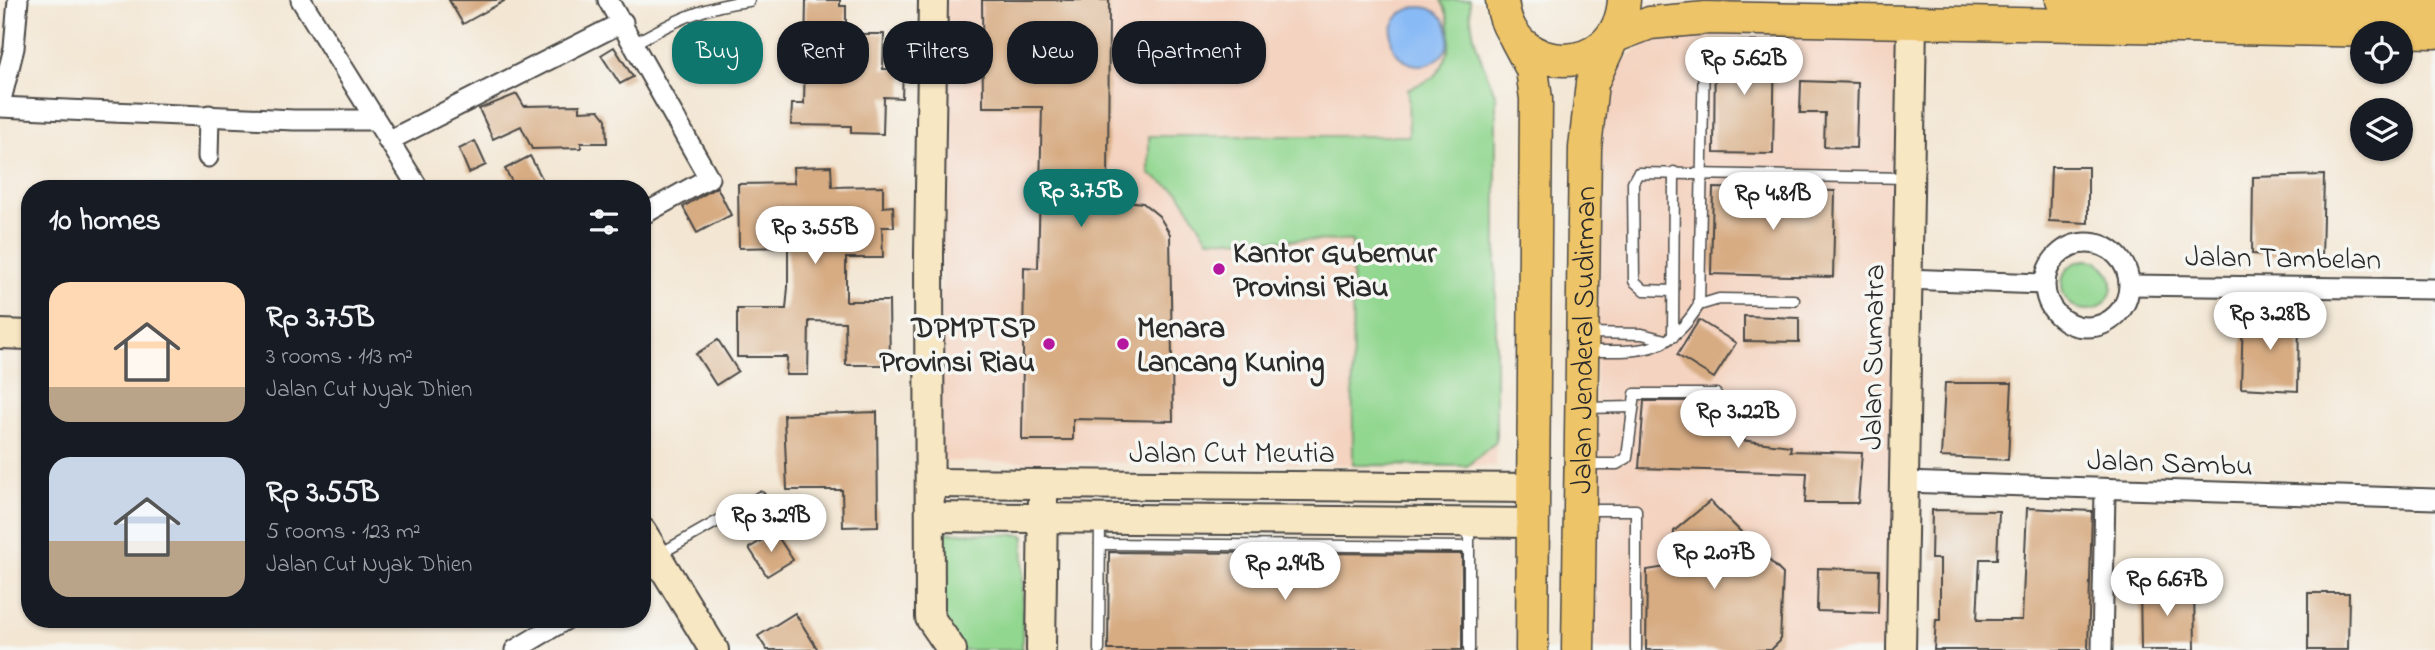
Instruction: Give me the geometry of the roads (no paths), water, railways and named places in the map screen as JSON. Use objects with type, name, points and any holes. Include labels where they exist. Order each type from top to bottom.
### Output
[{"type":"main road","name":"Jalan Jenderal Sudirman","points":[[1502,0],[1508,26],[1532,69],[1536,99],[1532,650]]},
{"type":"main road","name":"Jalan Jenderal Sudirman","points":[[1578,650],[1588,105],[1598,63],[1619,28],[1625,0]]},
{"type":"main road","points":[[2063,0],[2232,11],[2435,32]]},
{"type":"main road","points":[[1516,38],[1545,58],[1564,61],[1584,57],[1602,47],[1612,37],[1635,27],[1670,20],[1912,22],[2007,12],[2435,7]]},
{"type":"street","points":[[18,0],[14,48],[0,105],[374,120]]},
{"type":"street","points":[[301,0],[413,180]]},
{"type":"street","points":[[608,0],[635,43],[709,178],[651,210]]},
{"type":"street","points":[[933,0],[930,618],[952,650]]},
{"type":"street","points":[[388,141],[623,22]]},
{"type":"street","name":"Jalan Sumatra","points":[[1901,650],[1905,279],[1912,22]]},
{"type":"street","points":[[208,157],[209,115]]},
{"type":"street","points":[[2080,243],[2095,243],[2109,248],[2120,258],[2130,285],[2128,299],[2112,320],[2086,328],[2073,326],[2052,310],[2044,284],[2054,257],[2080,243]]},
{"type":"street","points":[[1905,279],[2044,284]]},
{"type":"street","name":"Jalan Tambelan","points":[[2130,285],[2435,289]]},
{"type":"street","points":[[0,334],[21,335]]},
{"type":"street","name":"Jalan Sambu","points":[[1904,482],[2105,491],[2435,499]]},
{"type":"street","name":"Jalan Cut Meutia","points":[[930,483],[1533,488]]},
{"type":"street","points":[[1041,650],[1043,484]]},
{"type":"street","points":[[2102,650],[2105,491]]},
{"type":"street","points":[[930,517],[1043,518],[1100,531],[1469,535],[1533,523]]},
{"type":"street","points":[[654,563],[714,650]]},
{"type":"street","points":[[520,648],[552,628]]},
{"type":"lane","points":[[635,43],[695,12],[749,1]]},
{"type":"lane","points":[[1583,342],[1644,352],[1688,323],[1699,305],[1704,55]]},
{"type":"lane","points":[[1669,338],[1673,291],[1674,172]]},
{"type":"lane","points":[[1673,291],[1644,290],[1634,281],[1633,182],[1638,173],[1908,178]]},
{"type":"lane","points":[[1699,305],[1719,299],[1794,300]]},
{"type":"lane","points":[[1583,342],[1642,334],[1669,338]]},
{"type":"lane","points":[[1581,464],[1617,464],[1627,458],[1634,397],[1638,393],[1716,394]]},
{"type":"lane","points":[[1582,408],[1633,407]]},
{"type":"lane","points":[[654,563],[760,497]]},
{"type":"lane","points":[[1580,510],[1636,510],[1636,650]]},
{"type":"lane","points":[[1099,650],[1100,531]]},
{"type":"lane","points":[[1469,535],[1469,650]]},
{"type":"water","points":[[1420,7],[1436,12],[1444,20],[1449,36],[1444,52],[1436,60],[1420,65],[1404,60],[1396,52],[1391,36],[1396,20],[1404,12]]},
{"type":"place","name":"Kantor Gubernur Provinsi Riau","points":[[1219,269]]},
{"type":"place","name":"DPMPTSP Provinsi Riau","points":[[1049,344]]},
{"type":"place","name":"Menara Lancang Kuning","points":[[1123,344]]}]
